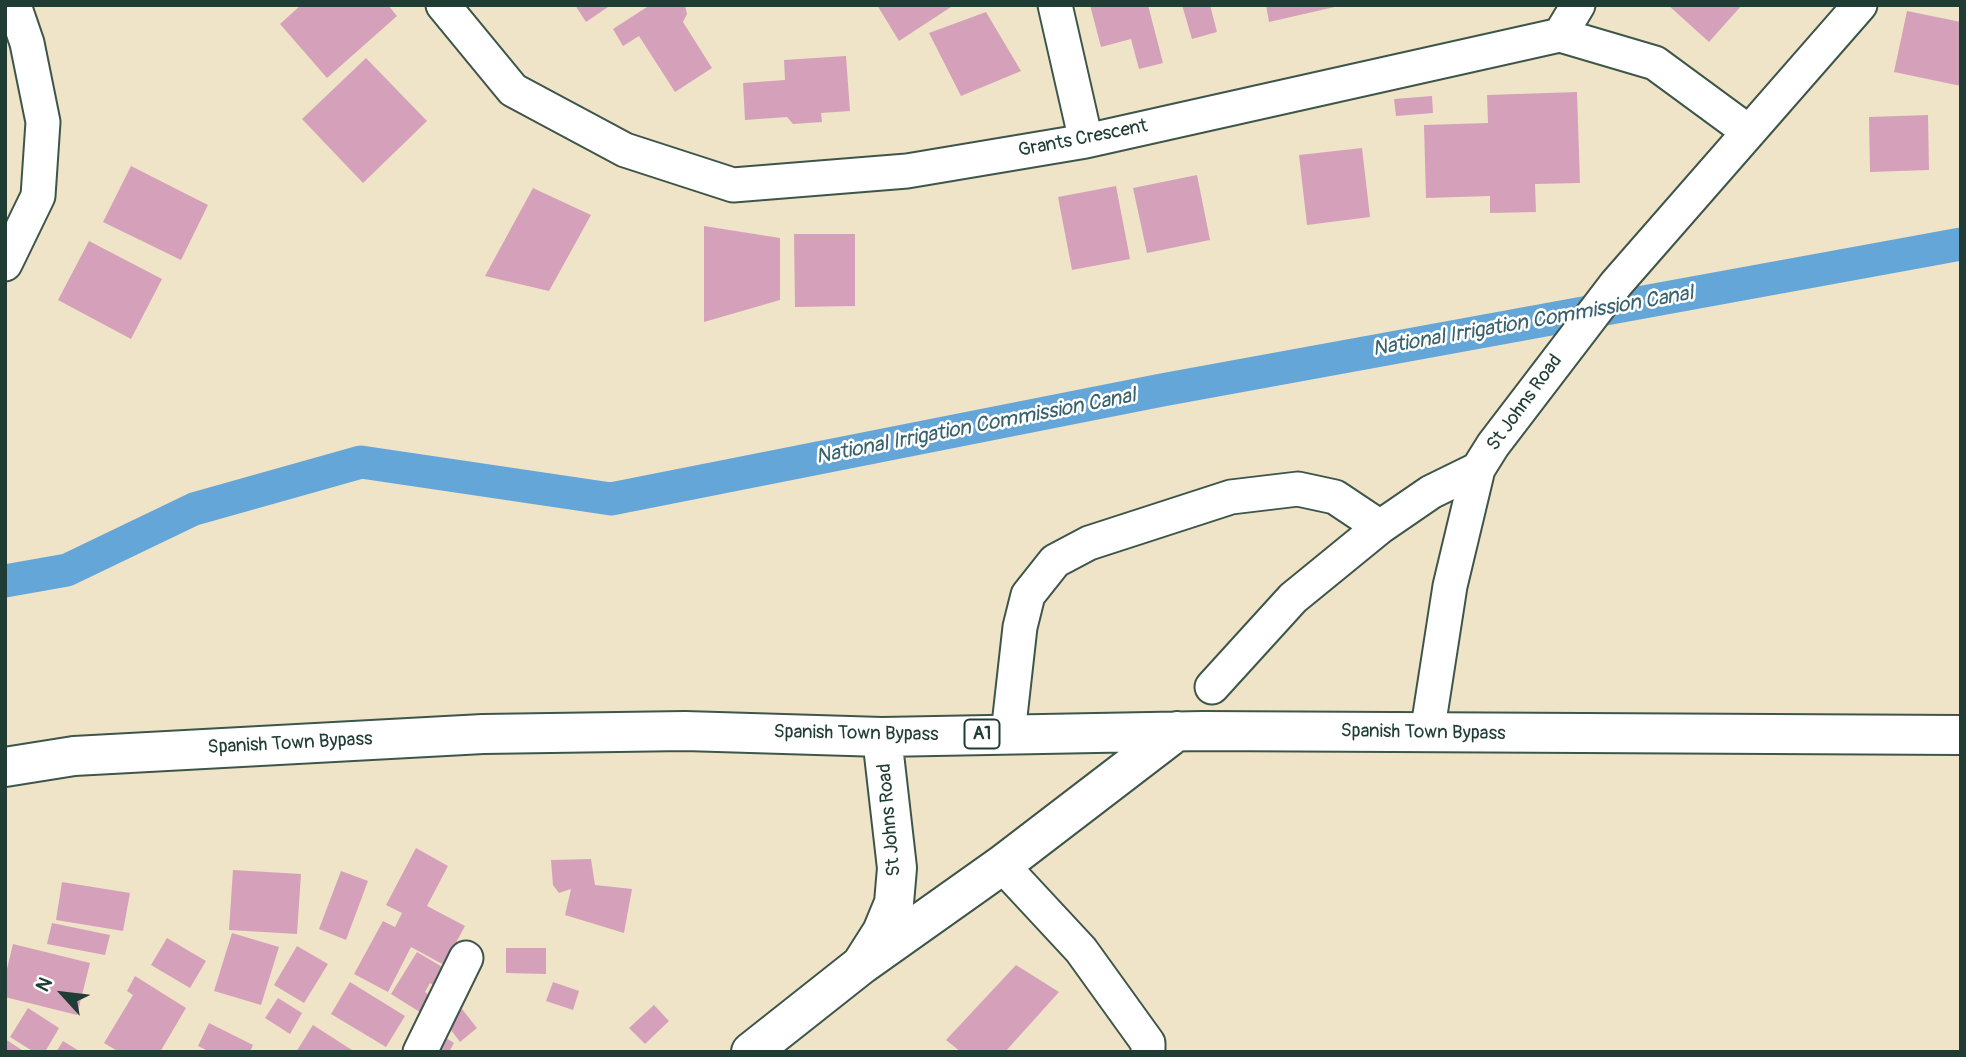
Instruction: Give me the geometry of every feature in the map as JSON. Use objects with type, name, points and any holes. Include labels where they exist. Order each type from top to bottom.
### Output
[{"type":"main road","name":"Spanish Town Bypass","points":[[5,767],[74,756],[483,734],[685,731],[882,737],[1177,731],[1961,735]]},
{"type":"main road","points":[[862,965],[1002,865],[1177,731]]},
{"type":"main road","name":"St Johns Road","points":[[751,1052],[862,965],[882,932],[894,903],[897,868],[882,737]]},
{"type":"street","points":[[5,264],[38,196],[43,122],[27,43],[14,5]]},
{"type":"street","name":"Grants Crescent","points":[[443,5],[513,90],[625,150],[733,185],[907,171],[1086,141],[1560,35],[1655,62],[1749,132]]},
{"type":"street","points":[[1055,5],[1086,141]]},
{"type":"street","points":[[1560,35],[1578,5]]},
{"type":"street","name":"St Johns Road","points":[[1427,734],[1450,586],[1478,469],[1616,284],[1860,5]]},
{"type":"street","points":[[1212,687],[1293,598],[1380,527],[1432,492],[1478,469]]},
{"type":"street","points":[[1008,734],[1020,627],[1028,595],[1055,561],[1089,543],[1231,496],[1298,489],[1335,497],[1380,527]]},
{"type":"street","points":[[1002,865],[1081,950],[1147,1043],[1148,1052]]},
{"type":"street","points":[[421,1052],[466,958]]},
{"type":"building","points":[[301,5],[388,5],[397,16],[327,78],[280,24]]},
{"type":"building","points":[[575,5],[611,5],[586,22]]},
{"type":"building","points":[[650,5],[685,5],[687,14],[683,22],[712,68],[675,92],[639,36],[623,46],[613,29]]},
{"type":"building","points":[[877,5],[954,5],[899,41]]},
{"type":"building","points":[[1090,5],[1148,5],[1163,63],[1139,69],[1131,39],[1101,47]]},
{"type":"building","points":[[1182,5],[1210,5],[1217,32],[1192,39]]},
{"type":"building","points":[[1266,5],[1339,5],[1339,6],[1269,22]]},
{"type":"building","points":[[1668,5],[1742,5],[1709,42]]},
{"type":"building","points":[[1907,11],[1961,22],[1961,86],[1894,72]]},
{"type":"building","points":[[986,12],[1021,71],[961,96],[929,33]]},
{"type":"building","points":[[846,56],[850,111],[821,113],[822,122],[793,124],[787,117],[745,120],[743,83],[785,80],[784,60]]},
{"type":"building","points":[[366,58],[427,121],[363,183],[302,119]]},
{"type":"building","points":[[1577,92],[1580,183],[1535,184],[1536,212],[1490,213],[1490,196],[1426,198],[1424,125],[1488,123],[1487,95]]},
{"type":"building","points":[[1432,96],[1433,113],[1396,116],[1394,99]]},
{"type":"building","points":[[1928,115],[1929,170],[1870,172],[1869,117]]},
{"type":"building","points":[[1362,148],[1370,217],[1307,225],[1299,155]]},
{"type":"building","points":[[131,166],[208,205],[181,260],[103,222]]},
{"type":"building","points":[[1197,175],[1210,240],[1147,253],[1133,188]]},
{"type":"building","points":[[1116,186],[1130,259],[1072,270],[1058,197]]},
{"type":"building","points":[[533,188],[591,215],[549,291],[485,276]]},
{"type":"building","points":[[704,226],[780,238],[780,300],[704,322]]},
{"type":"building","points":[[794,234],[855,234],[855,306],[795,307]]},
{"type":"building","points":[[89,241],[162,279],[131,339],[58,300]]},
{"type":"building","points":[[416,848],[448,866],[427,906],[465,926],[444,965],[411,947],[388,992],[354,974],[383,921],[395,927],[402,913],[386,905]]},
{"type":"building","points":[[591,859],[595,885],[632,889],[624,933],[565,915],[571,889],[559,893],[553,885],[551,860]]},
{"type":"building","points":[[233,870],[301,874],[297,934],[229,930]]},
{"type":"building","points":[[341,871],[368,881],[346,940],[319,929]]},
{"type":"building","points":[[62,882],[130,893],[123,931],[56,920]]},
{"type":"building","points":[[52,923],[110,935],[105,955],[47,944]]},
{"type":"building","points":[[232,933],[279,947],[261,1005],[214,991]]},
{"type":"building","points":[[167,938],[206,961],[190,988],[151,965]]},
{"type":"building","points":[[13,944],[90,963],[77,1015],[5,997],[5,977]]},
{"type":"building","points":[[297,946],[328,964],[304,1003],[274,985]]},
{"type":"building","points":[[506,948],[546,948],[546,974],[506,973]]},
{"type":"building","points":[[417,952],[449,971],[438,988],[430,983],[425,992],[432,997],[423,1014],[391,994]]},
{"type":"building","points":[[1016,965],[1059,992],[1005,1052],[961,1052],[946,1040]]},
{"type":"building","points":[[135,976],[186,1008],[160,1052],[119,1052],[104,1043],[133,995],[127,991]]},
{"type":"building","points":[[350,982],[405,1016],[386,1047],[331,1014]]},
{"type":"building","points":[[553,982],[579,991],[573,1010],[546,1001]]},
{"type":"building","points":[[278,998],[302,1013],[290,1034],[265,1018]]},
{"type":"building","points":[[654,1005],[669,1021],[645,1044],[629,1028]]},
{"type":"building","points":[[28,1008],[59,1028],[45,1052],[34,1052],[10,1037]]},
{"type":"building","points":[[462,1009],[477,1028],[460,1042],[445,1022]]},
{"type":"building","points":[[209,1023],[253,1045],[250,1052],[210,1052],[198,1046]]},
{"type":"building","points":[[313,1025],[355,1052],[296,1052]]},
{"type":"building","points":[[435,1031],[454,1043],[449,1052],[423,1052]]},
{"type":"building","points":[[5,1039],[25,1052],[5,1052]]},
{"type":"building","points":[[63,1041],[81,1052],[56,1052]]},
{"type":"waterway","name":"National Irrigation Commission Canal","points":[[5,581],[67,570],[194,509],[361,462],[611,499],[1162,390],[1961,244]]}]
